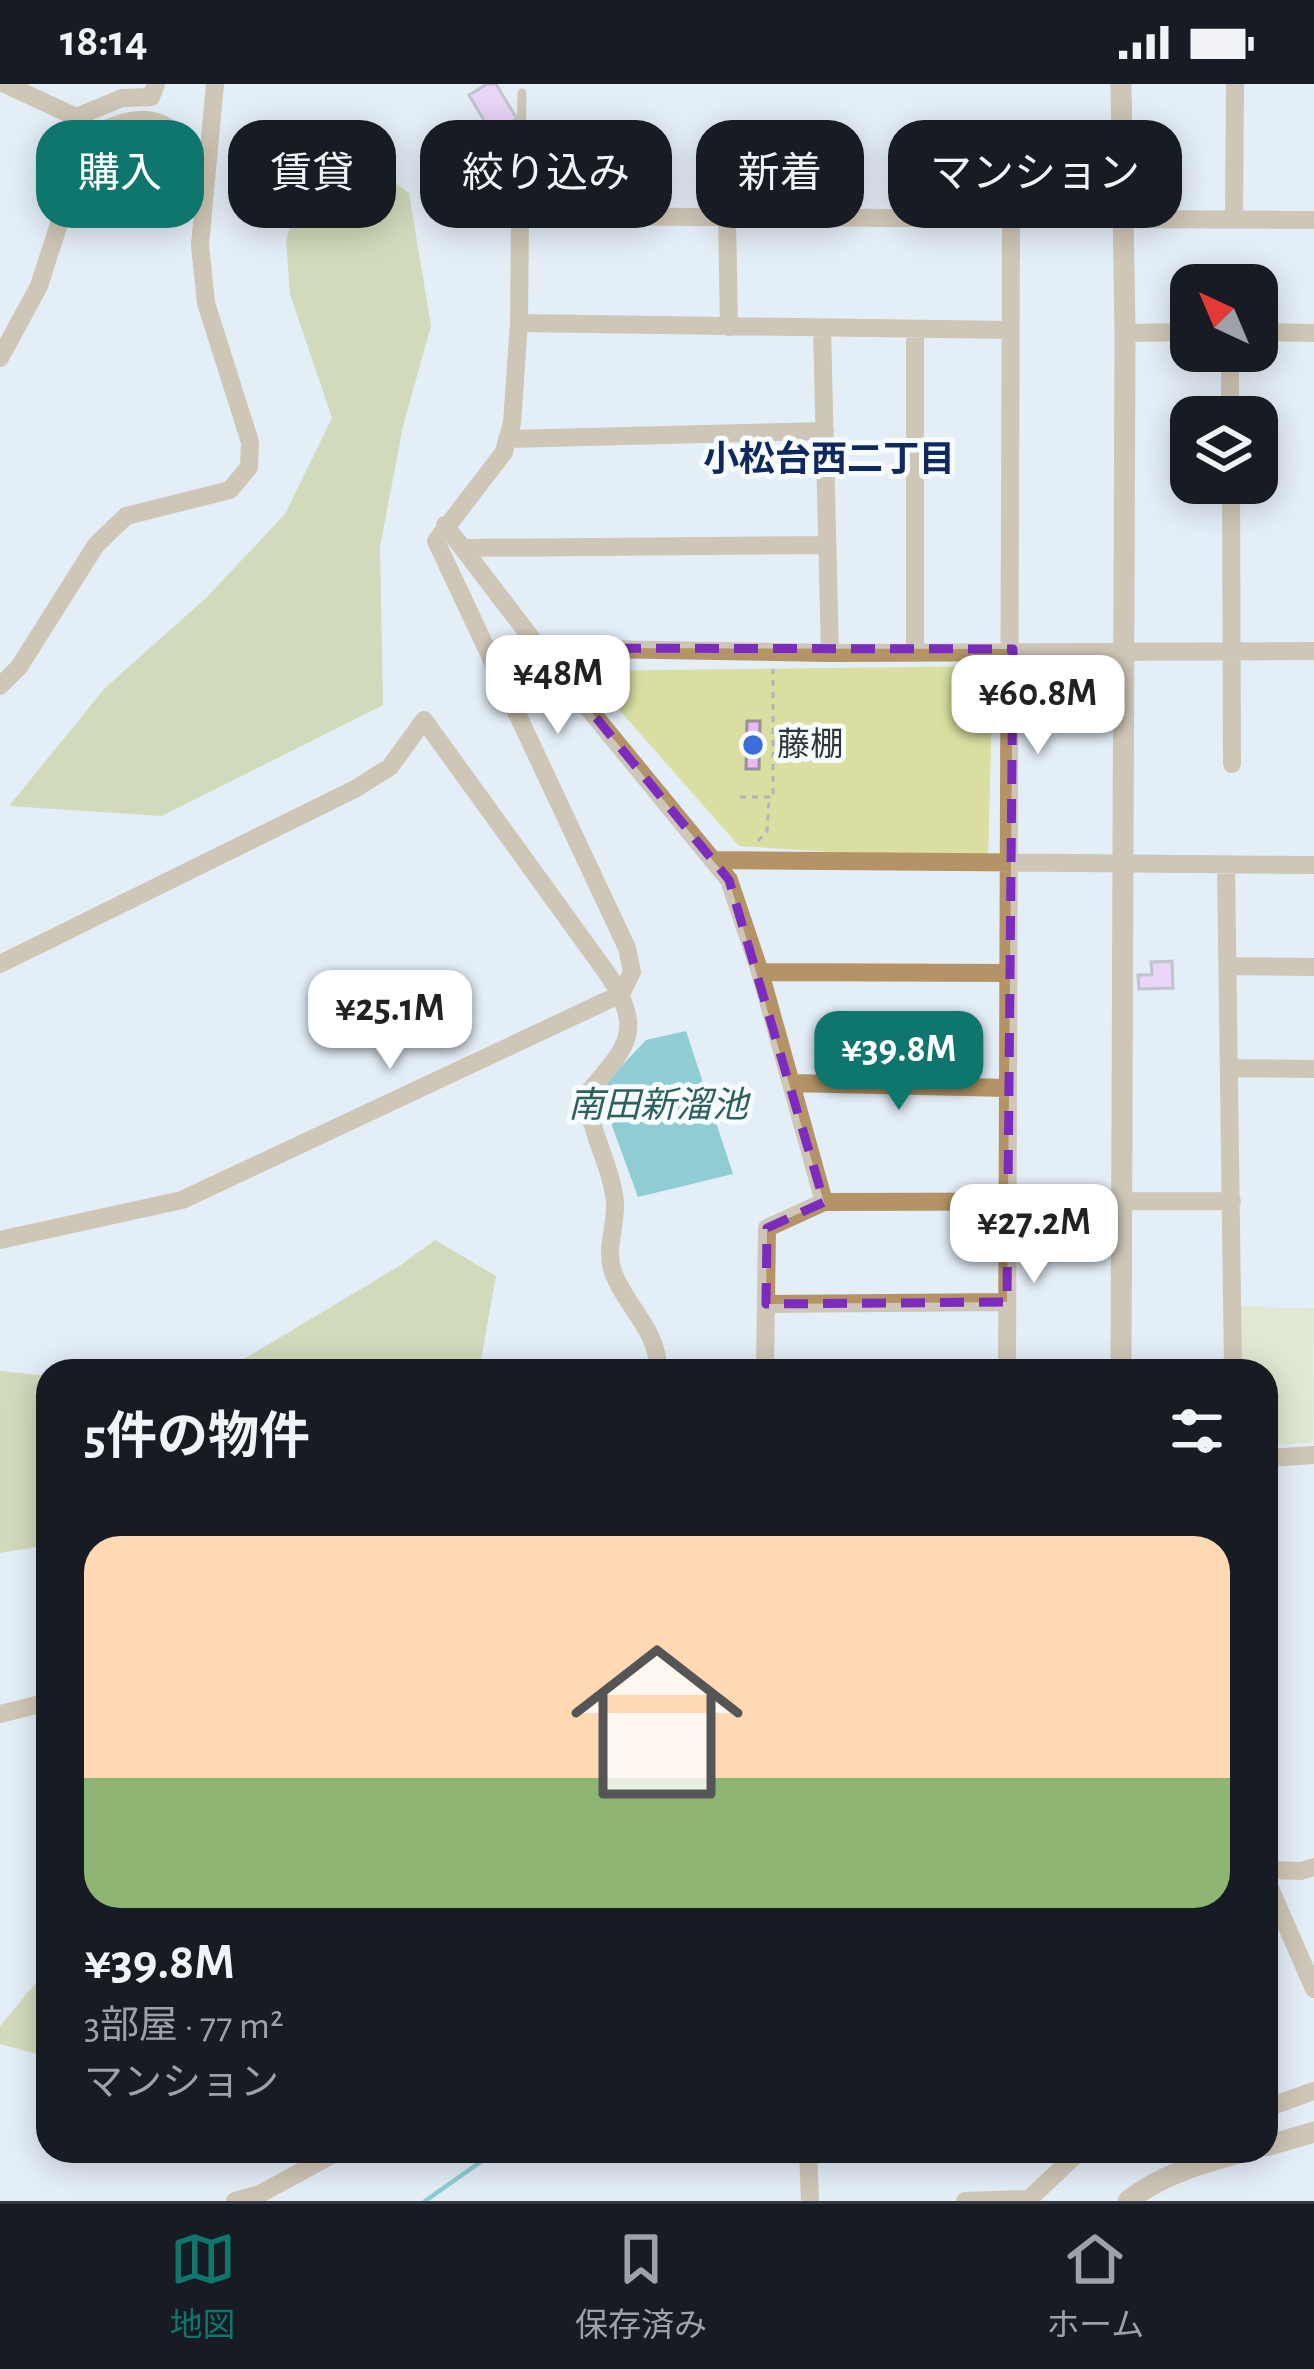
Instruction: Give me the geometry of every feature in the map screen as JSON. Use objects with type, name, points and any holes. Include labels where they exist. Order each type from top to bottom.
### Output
[{"type":"street","points":[[5,84],[76,117],[122,98],[151,97],[156,84]]},
{"type":"street","points":[[0,686],[19,668],[96,545],[126,516],[230,490],[249,467],[250,442],[206,303],[200,245],[215,84]]},
{"type":"street","points":[[1121,84],[1122,120]]},
{"type":"street","points":[[1234,218],[1235,84]]},
{"type":"street","points":[[0,358],[39,286],[87,136],[129,118],[168,123],[207,158]]},
{"type":"street","points":[[1182,220],[1314,220]]},
{"type":"street","points":[[0,1240],[182,1200],[621,994],[632,972],[627,948],[436,541],[504,452],[519,323],[520,228]]},
{"type":"street","points":[[727,228],[728,327]]},
{"type":"street","points":[[1007,1359],[1011,228]]},
{"type":"street","points":[[1121,1359],[1124,228]]},
{"type":"street","points":[[519,323],[1010,330]]},
{"type":"street","points":[[822,329],[830,652]]},
{"type":"street","points":[[915,330],[915,651]]},
{"type":"street","points":[[1125,333],[1170,332]]},
{"type":"street","points":[[1278,332],[1314,333]]},
{"type":"street","points":[[507,439],[824,431]]},
{"type":"street","points":[[1231,504],[1232,764]]},
{"type":"street","points":[[446,525],[539,648],[729,880],[760,972],[824,1202]]},
{"type":"street","points":[[463,548],[827,545]]},
{"type":"street","points":[[539,648],[1314,651]]},
{"type":"street","points":[[0,964],[356,789],[390,767],[424,720],[621,994],[632,1024],[628,1045],[587,1094],[589,1118],[614,1197],[610,1244],[614,1274],[652,1337],[656,1359]]},
{"type":"street","points":[[712,860],[1314,865]]},
{"type":"street","points":[[1226,865],[1233,1359]]},
{"type":"street","points":[[1230,966],[1314,967]]},
{"type":"street","points":[[760,972],[1008,973]]},
{"type":"street","points":[[1232,1068],[1314,1069]]},
{"type":"street","points":[[791,1083],[1007,1088]]},
{"type":"street","points":[[765,1359],[767,1228],[824,1202],[1232,1201]]},
{"type":"street","points":[[766,1304],[1007,1302]]},
{"type":"street","points":[[1278,1457],[1314,1455]]},
{"type":"street","points":[[0,1714],[36,1705]]},
{"type":"street","points":[[1278,1873],[1314,1867]]},
{"type":"street","points":[[1278,1903],[1314,1989]]},
{"type":"street","points":[[1278,2104],[1314,2091]]},
{"type":"street","points":[[1278,2142],[1314,2132]]},
{"type":"street","points":[[235,2201],[263,2197],[319,2163]]},
{"type":"street","points":[[808,2163],[810,2201]]},
{"type":"street","points":[[965,2201],[1029,2199],[1067,2163]]},
{"type":"street","points":[[1128,2201],[1190,2163]]},
{"type":"lane","points":[[522,92],[522,120]]},
{"type":"path","points":[[740,797],[773,797],[773,659]]},
{"type":"path","points":[[767,830],[769,797]]},
{"type":"highlighted area","points":[[539,648],[1013,649],[1007,1302],[766,1304],[767,1228],[824,1202],[729,880]]},
{"type":"green space","points":[[396,183],[409,193],[431,326],[403,426],[380,547],[383,705],[162,816],[9,806],[105,688],[206,598],[285,514],[332,418],[290,294],[286,240],[290,228],[396,228]]},
{"type":"green space","points":[[993,666],[988,862],[739,846],[585,671]]},
{"type":"green space","points":[[435,1240],[496,1276],[481,1359],[244,1359]]},
{"type":"green space","points":[[1240,1307],[1314,1308],[1313,1443],[1278,1444],[1278,1359],[1240,1359]]},
{"type":"green space","points":[[0,1371],[36,1375],[36,1547],[0,1553]]},
{"type":"green space","points":[[36,1982],[36,2054],[0,2044],[0,2026]]},
{"type":"water","name":"南田新溜池","points":[[686,1031],[733,1174],[638,1197],[599,1090],[646,1040]]},
{"type":"building","points":[[496,84],[517,119],[484,120],[469,95]]},
{"type":"building","name":"藤棚","points":[[747,721],[760,721],[759,769],[746,769]]},
{"type":"building","points":[[1172,961],[1173,988],[1139,989],[1138,975],[1152,975],[1151,962]]},
{"type":"waterway","points":[[425,2201],[479,2163]]},
{"type":"place","name":"藤棚","points":[[753,745]]},
{"type":"district","name":"小松台西二丁目","points":[[829,460]]}]
